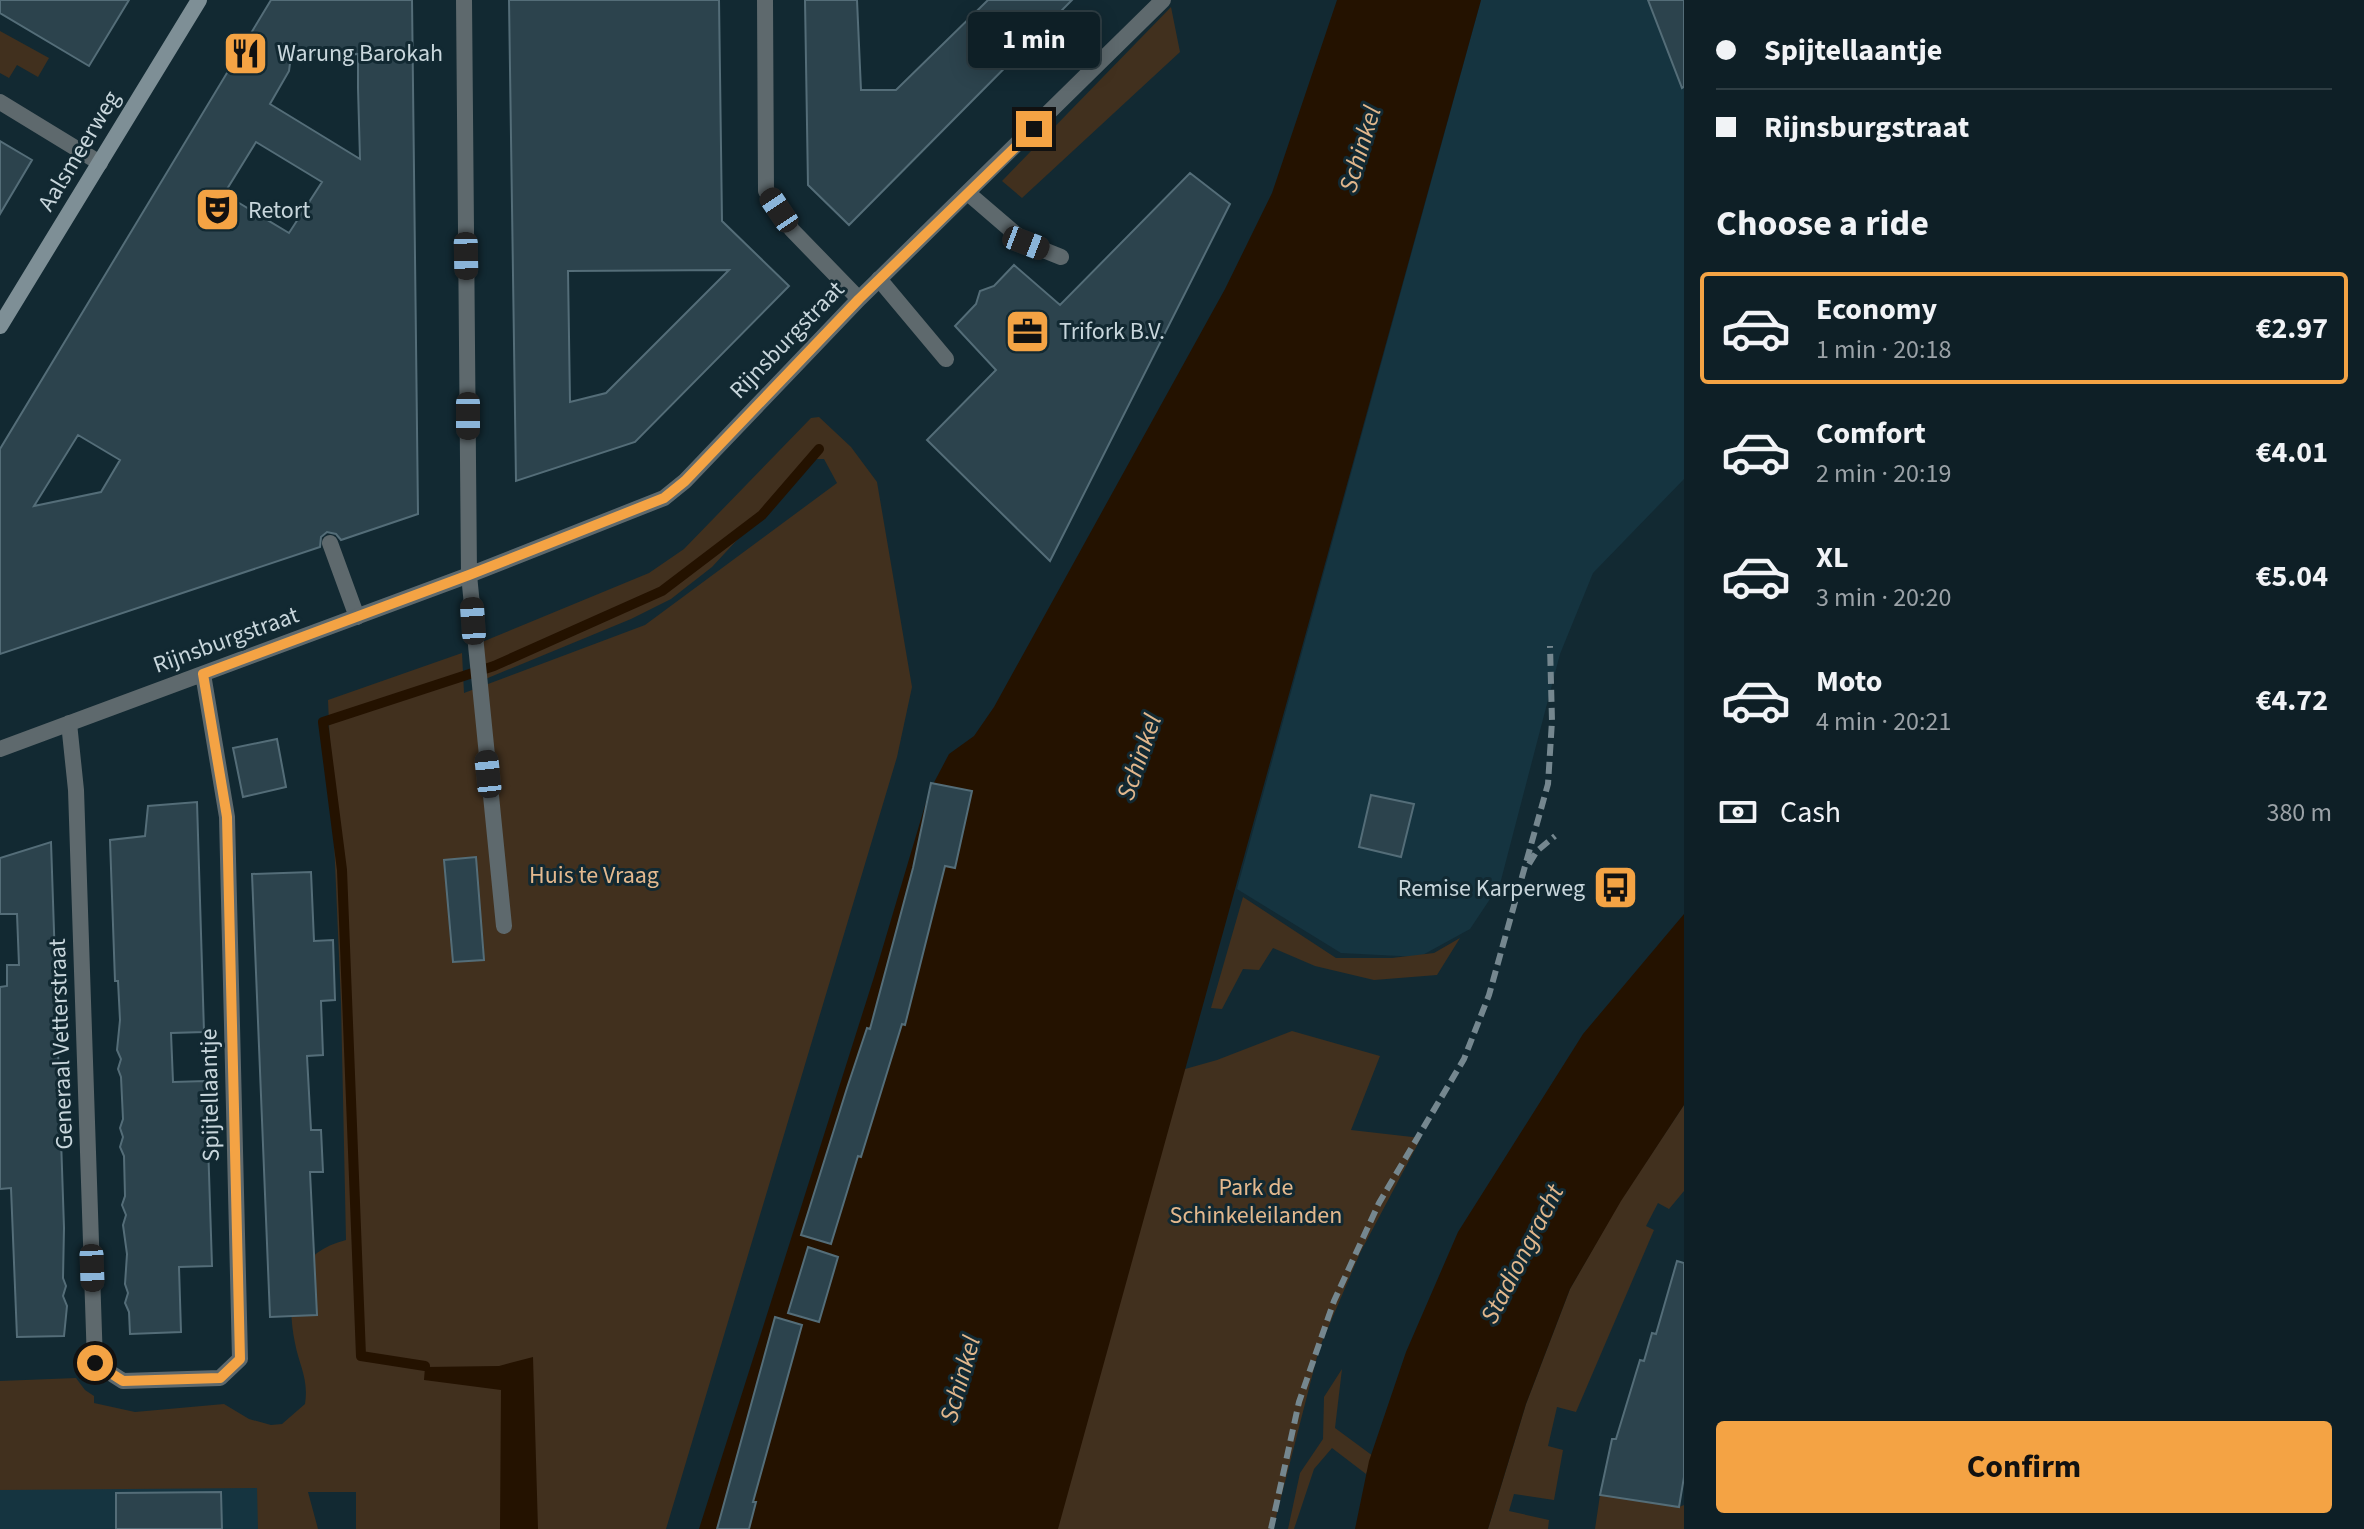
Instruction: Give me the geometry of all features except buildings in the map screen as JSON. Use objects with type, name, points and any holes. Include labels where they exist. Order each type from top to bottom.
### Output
[{"type":"main road","name":"Aalsmeerweg","points":[[0,326],[199,0]]},
{"type":"street","points":[[464,0],[469,575],[504,926]]},
{"type":"street","points":[[765,0],[766,191],[792,230],[859,299]]},
{"type":"street","name":"Rijnsburgstraat","points":[[0,749],[469,575],[664,498],[685,481],[879,279],[969,194],[1163,0]]},
{"type":"street","points":[[0,102],[100,163]]},
{"type":"street","points":[[969,194],[1026,243],[1061,257]]},
{"type":"street","points":[[879,279],[946,359]]},
{"type":"street","points":[[330,543],[357,617]]},
{"type":"street","name":"Spijtellaantje","points":[[95,1363],[123,1381],[170,1381],[220,1378],[240,1359],[227,817],[203,674]]},
{"type":"street","name":"Generaal Vetterstraat","points":[[69,723],[76,790],[95,1363]]},
{"type":"shaded area","points":[[1481,0],[1684,0],[1684,479],[1593,573],[1560,654],[1500,884],[1470,929],[1419,957],[1341,953],[1237,889]]},
{"type":"shaded area","points":[[288,1469],[289,1529],[0,1529],[0,1472]]},
{"type":"green space","points":[[1171,7],[1180,52],[1022,198],[1002,181]]},
{"type":"green space","points":[[0,31],[49,58],[38,77],[17,65],[9,78],[0,73]]},
{"type":"green space","name":"Huis te Vraag","points":[[819,417],[851,447],[877,482],[912,687],[897,757],[666,1529],[356,1529],[356,1492],[308,1492],[318,1529],[258,1529],[257,1488],[0,1490],[0,1381],[76,1378],[94,1396],[94,1403],[135,1412],[224,1404],[249,1419],[271,1425],[282,1424],[305,1404],[305,1380],[292,1325],[293,1293],[297,1278],[315,1255],[328,1246],[346,1240],[341,1003],[328,700],[462,653],[464,693],[645,625],[837,483],[824,459],[812,459],[712,567],[671,599],[631,619],[483,680],[482,642],[649,573],[684,549],[811,418]]},
{"type":"green space","points":[[1243,897],[1336,958],[1392,958],[1434,953],[1460,938],[1437,975],[1374,980],[1315,966],[1273,948],[1259,970],[1243,969],[1222,1009],[1211,1008]]},
{"type":"green space","name":"Park de Schinkeleilanden","points":[[1292,1031],[1380,1056],[1351,1130],[1421,1138],[1360,1253],[1319,1349],[1273,1529],[1045,1529],[1171,1073],[1217,1060]]},
{"type":"green space","points":[[1684,1105],[1684,1191],[1669,1209],[1658,1203],[1646,1226],[1654,1230],[1576,1412],[1557,1407],[1548,1446],[1563,1450],[1554,1500],[1514,1494],[1509,1511],[1549,1520],[1548,1529],[1488,1529],[1526,1404],[1570,1289],[1620,1201]]},
{"type":"green space","points":[[1342,1369],[1335,1428],[1373,1456],[1366,1474],[1332,1448],[1314,1469],[1294,1529],[1288,1529],[1300,1473],[1323,1439],[1324,1397]]},
{"type":"green space","points":[[1600,1495],[1679,1507],[1684,1505],[1684,1529],[1595,1529]]},
{"type":"water","name":"Schinkel","points":[[1337,0],[1481,0],[1058,1529],[699,1529],[874,977],[929,792],[949,754],[974,736],[994,707],[1225,289],[1272,193]]},
{"type":"water","name":"Stadiongracht","points":[[1684,914],[1684,1105],[1621,1201],[1570,1289],[1526,1404],[1488,1529],[1355,1529],[1369,1461],[1406,1352],[1458,1232],[1583,1034]]},
{"type":"water","points":[[533,1357],[538,1529],[500,1529],[501,1390],[424,1380],[425,1367],[499,1366]]},
{"type":"waterway","points":[[425,1366],[361,1356],[342,870],[323,722],[494,666],[662,591],[762,515],[819,449]]},
{"type":"railway","points":[[1271,1529],[1299,1402],[1334,1301],[1379,1203],[1464,1059],[1489,995],[1548,784],[1552,721],[1550,646]]},
{"type":"railway","points":[[1529,864],[1537,851],[1555,836]]},
{"type":"place","name":"Warung Barokah","points":[[246,53]]},
{"type":"place","name":"Retort","points":[[217,210]]},
{"type":"place","name":"Trifork B.V.","points":[[1028,331]]},
{"type":"place","name":"Remise Karperweg","points":[[1616,888]]},
{"type":"route","points":[[95,1363],[123,1381],[170,1381],[220,1378],[240,1359],[227,817],[203,674],[664,498],[685,481],[859,299],[1034,129]]}]
